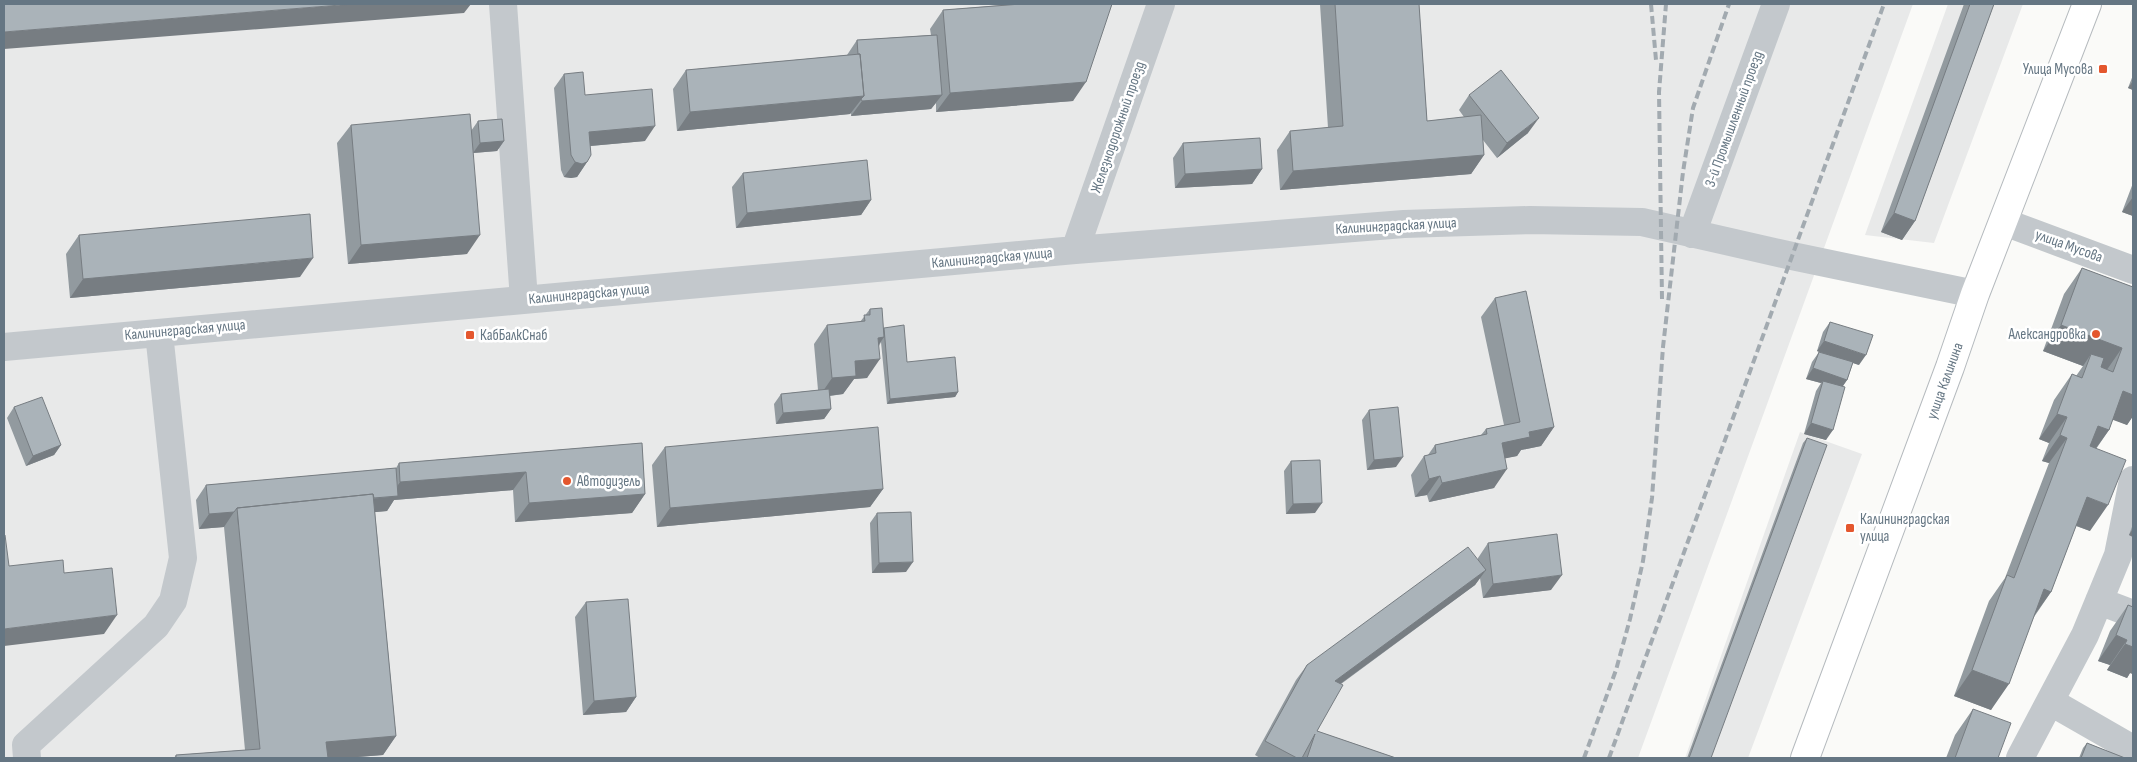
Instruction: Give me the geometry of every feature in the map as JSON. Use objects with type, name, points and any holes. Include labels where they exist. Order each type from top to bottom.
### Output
[{"type":"main road","name":"улица Калинина","points":[[1804,758],[1950,367],[1975,294],[2087,4]]},
{"type":"street","points":[[503,4],[524,300]]},
{"type":"street","name":"Железнодорожный проезд","points":[[1075,250],[1161,4]]},
{"type":"street","name":"3-й Промышленный проезд","points":[[1692,234],[1776,4]]},
{"type":"street","name":"Калининградская улица","points":[[4,347],[1075,250],[1404,224],[1530,220],[1642,222],[1975,294]]},
{"type":"street","name":"улица Мусова","points":[[2004,222],[2133,270]]},
{"type":"street","points":[[27,758],[26,745],[156,626],[173,601],[183,558],[159,333]]},
{"type":"street","points":[[1999,739],[2023,753],[2051,702],[2085,635],[2118,554],[2133,480]]},
{"type":"street","points":[[2099,601],[2133,614]]},
{"type":"street","points":[[2051,702],[2133,749]]},
{"type":"shaded area","points":[[4,4],[1913,4],[1638,758],[4,758]]},
{"type":"shaded area","points":[[1948,4],[2023,4],[1934,243],[1865,235]]},
{"type":"shaded area","points":[[1800,432],[1862,454],[1748,758],[1685,758]]},
{"type":"building","points":[[4,4],[353,4],[4,32]]},
{"type":"building","points":[[1021,4],[1112,4],[1086,82],[950,93],[943,10]]},
{"type":"building","points":[[1335,4],[1419,4],[1427,121],[1481,115],[1484,155],[1293,171],[1290,131],[1343,126]]},
{"type":"building","points":[[1970,4],[1994,4],[1915,221],[1894,213]]},
{"type":"building","points":[[937,35],[942,95],[862,101],[861,99],[864,96],[857,40]]},
{"type":"building","points":[[860,54],[864,96],[690,112],[686,70]]},
{"type":"building","points":[[1501,70],[1539,118],[1507,143],[1469,95]]},
{"type":"building","points":[[583,72],[585,95],[652,89],[655,126],[589,132],[591,155],[587,162],[582,164],[575,162],[571,155],[564,74]]},
{"type":"building","points":[[470,114],[480,235],[361,245],[351,125]]},
{"type":"building","points":[[502,119],[504,141],[480,143],[478,121]]},
{"type":"building","points":[[1260,138],[1262,169],[1185,174],[1183,143]]},
{"type":"building","points":[[867,160],[871,200],[747,213],[743,173]]},
{"type":"building","points":[[310,214],[313,258],[83,279],[79,235]]},
{"type":"building","points":[[2082,268],[2133,287],[2133,395],[2123,391],[2109,430],[2098,426],[2090,446],[2126,460],[2108,505],[2087,497],[2051,592],[2044,589],[2009,684],[1972,670],[2007,575],[2014,578],[2067,438],[2060,435],[2067,417],[2057,414],[2072,374],[2082,378],[2091,354],[2104,358],[2101,367],[2113,372],[2122,348],[2061,325]]},
{"type":"building","points":[[1526,291],[1554,427],[1529,432],[1530,437],[1502,443],[1507,469],[1442,483],[1440,476],[1429,479],[1424,456],[1436,453],[1435,445],[1487,434],[1486,429],[1520,422],[1495,298]]},
{"type":"building","points":[[882,308],[884,337],[878,338],[880,359],[855,361],[856,376],[832,378],[827,325],[865,321],[864,315],[870,315],[870,309]]},
{"type":"building","points":[[1830,322],[1873,335],[1866,355],[1824,341]]},
{"type":"building","points":[[904,325],[907,362],[955,357],[958,392],[890,399],[884,328]]},
{"type":"building","points":[[1819,352],[1853,362],[1847,380],[1813,368]]},
{"type":"building","points":[[1823,381],[1845,387],[1833,430],[1811,423]]},
{"type":"building","points":[[829,389],[831,409],[783,413],[781,394]]},
{"type":"building","points":[[42,397],[61,445],[33,456],[14,407]]},
{"type":"building","points":[[1398,407],[1403,457],[1374,460],[1369,410]]},
{"type":"building","points":[[878,427],[883,489],[670,508],[665,447]]},
{"type":"building","points":[[1807,438],[1827,445],[1711,758],[1689,758]]},
{"type":"building","points":[[642,443],[645,494],[529,503],[526,472],[400,482],[399,463]]},
{"type":"building","points":[[1320,460],[1322,503],[1293,504],[1291,461]]},
{"type":"building","points":[[396,468],[398,496],[374,498],[373,494],[237,508],[234,512],[209,514],[206,485]]},
{"type":"building","points":[[373,494],[396,736],[326,742],[328,758],[176,758],[176,755],[260,749],[237,508]]},
{"type":"building","points":[[911,512],[913,562],[879,563],[877,513]]},
{"type":"building","points":[[1557,534],[1562,575],[1493,584],[1488,543]]},
{"type":"building","points":[[4,535],[9,566],[63,560],[64,573],[112,568],[117,615],[4,629]]},
{"type":"building","points":[[1468,547],[1486,570],[1335,681],[1343,685],[1317,731],[1396,758],[1307,758],[1315,734],[1302,758],[1297,758],[1265,741],[1307,665]]},
{"type":"building","points":[[628,599],[636,697],[594,701],[586,602]]},
{"type":"building","points":[[2128,605],[2133,607],[2133,647],[2125,644],[2127,640],[2116,635]]},
{"type":"building","points":[[1973,709],[2011,723],[1998,758],[1955,758]]},
{"type":"building","points":[[2087,743],[2125,758],[2081,758]]},
{"type":"railway","points":[[1651,4],[1656,60]]},
{"type":"railway","points":[[1662,299],[1659,92],[1666,4]]},
{"type":"railway","points":[[1584,758],[1616,670],[1643,561],[1652,498],[1663,347],[1683,172],[1693,108],[1729,4]]},
{"type":"railway","points":[[1609,758],[1884,4]]},
{"type":"place","name":"Улица Мусова","points":[[2103,69]]},
{"type":"place","name":"Александровка","points":[[2096,334]]},
{"type":"place","name":"КабБалкСнаб","points":[[470,335]]},
{"type":"place","name":"Автодизель","points":[[567,481]]},
{"type":"place","name":"Калининградская улица","points":[[1850,528]]}]
